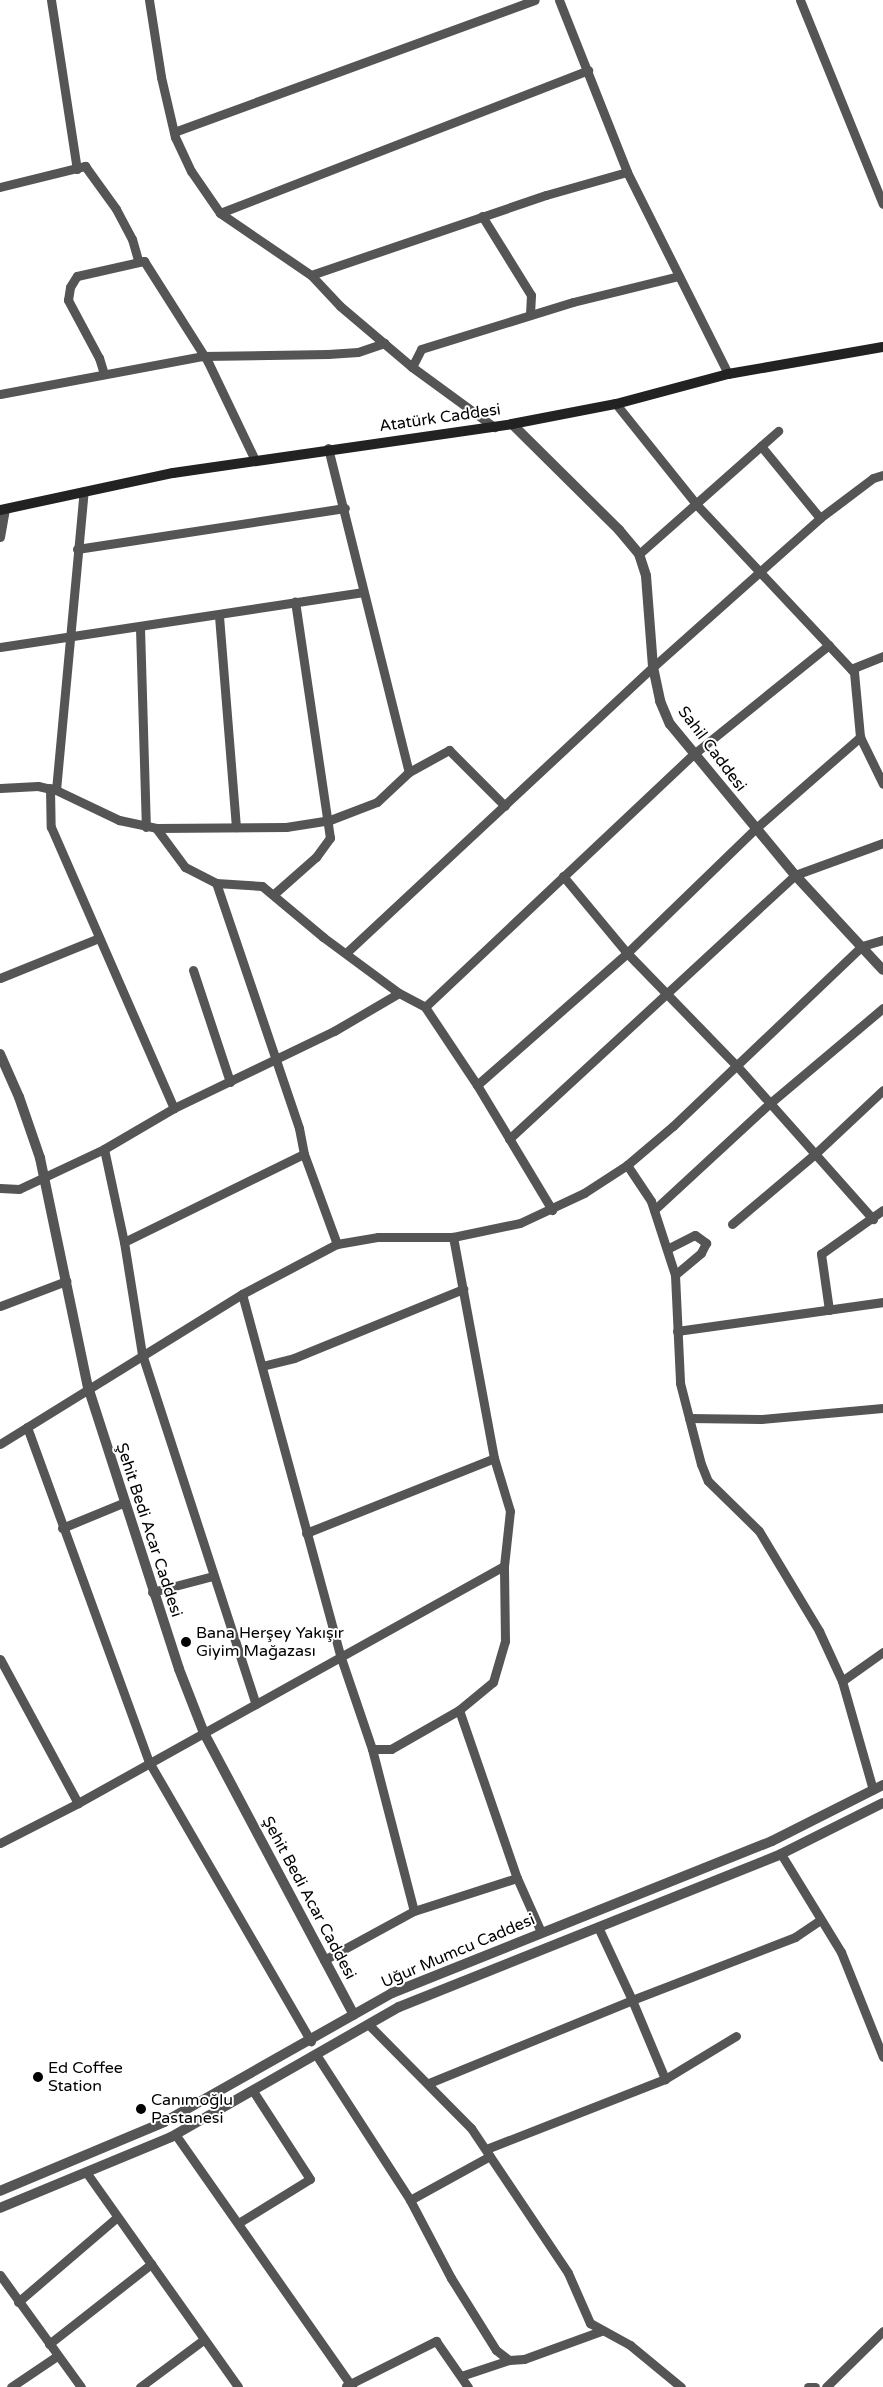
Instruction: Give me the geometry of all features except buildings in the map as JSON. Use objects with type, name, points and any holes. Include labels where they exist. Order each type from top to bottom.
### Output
[{"type":"main road","name":"Atatürk Caddesi","points":[[2,509],[84,491],[255,460],[328,448],[512,424],[616,404],[728,374],[883,347]]},
{"type":"street","points":[[51,0],[77,169]]},
{"type":"street","points":[[149,0],[161,77],[174,132],[191,171],[220,213],[311,275],[412,367],[494,427]]},
{"type":"street","points":[[174,132],[535,0]]},
{"type":"street","points":[[558,0],[588,70],[627,172],[728,374]]},
{"type":"street","points":[[800,0],[883,204]]},
{"type":"street","points":[[220,213],[588,70]]},
{"type":"street","points":[[0,187],[85,166],[116,209],[132,239],[138,260]]},
{"type":"street","points":[[311,275],[482,216],[627,172]]},
{"type":"street","points":[[482,216],[531,295],[530,315]]},
{"type":"street","points":[[104,374],[99,358],[68,300],[70,287],[77,276],[138,260],[147,264],[203,356],[255,460]]},
{"type":"street","points":[[412,367],[421,349],[530,315],[679,276]]},
{"type":"street","points":[[0,394],[203,356],[358,352],[384,343]]},
{"type":"street","points":[[616,404],[696,504],[854,672],[860,737],[883,784]]},
{"type":"street","name":"Sahil Caddesi","points":[[512,424],[619,530],[638,554],[646,576],[654,667],[660,701],[670,724],[794,875],[883,970]]},
{"type":"street","points":[[638,554],[778,431]]},
{"type":"street","points":[[761,446],[820,518]]},
{"type":"street","points":[[328,448],[346,508],[362,592],[409,772]]},
{"type":"street","points":[[346,953],[654,667],[760,574],[820,518],[873,478],[883,474]]},
{"type":"street","points":[[84,491],[53,789],[51,827],[174,1108]]},
{"type":"street","points":[[77,549],[346,508]]},
{"type":"street","points":[[0,537],[2,509]]},
{"type":"street","points":[[0,647],[219,616],[362,592]]},
{"type":"street","points":[[274,894],[330,838],[330,820],[295,602]]},
{"type":"street","points":[[219,616],[236,827]]},
{"type":"street","points":[[140,628],[146,827]]},
{"type":"street","points":[[425,1007],[695,753],[829,645]]},
{"type":"street","points":[[851,668],[883,656]]},
{"type":"street","points":[[477,1085],[627,953],[755,829],[860,737]]},
{"type":"street","points":[[0,788],[53,789],[119,820],[146,827],[286,827],[330,820],[377,802],[409,772],[449,750],[505,806]]},
{"type":"street","points":[[156,828],[185,867],[216,883],[262,886],[274,894],[323,937],[399,993],[425,1007],[477,1085],[552,1210]]},
{"type":"street","points":[[509,1139],[794,875],[883,843]]},
{"type":"street","points":[[563,876],[627,953],[737,1066],[873,1219]]},
{"type":"street","points":[[216,883],[299,1128],[304,1154],[337,1244]]},
{"type":"street","points":[[0,978],[99,938]]},
{"type":"street","points":[[0,1444],[88,1387],[242,1294],[337,1244],[378,1237],[454,1237],[520,1223],[552,1210],[627,1165],[737,1066],[862,946],[883,940]]},
{"type":"street","points":[[193,970],[230,1082]]},
{"type":"street","points":[[0,1188],[19,1189],[104,1149],[174,1108],[275,1060],[399,993]]},
{"type":"street","points":[[654,1210],[769,1104],[883,1008]]},
{"type":"street","name":"Şehit Bedi Acar Caddesi","points":[[0,1054],[31,1128],[44,1178],[88,1387],[152,1592],[204,1733],[354,2015]]},
{"type":"street","points":[[732,1224],[816,1153],[883,1090]]},
{"type":"street","points":[[104,1149],[124,1242],[142,1354],[256,1704]]},
{"type":"street","points":[[124,1242],[304,1154]]},
{"type":"street","points":[[627,1165],[643,1185],[654,1210],[675,1274],[676,1331],[680,1383],[708,1481],[759,1531],[815,1623],[842,1681],[873,1790]]},
{"type":"street","points":[[829,1310],[821,1254],[873,1219],[883,1210]]},
{"type":"street","points":[[666,1250],[695,1235],[706,1243],[701,1253],[675,1274]]},
{"type":"street","points":[[372,1749],[391,1749],[459,1710],[493,1682],[505,1641],[504,1566],[510,1511],[494,1458],[454,1237]]},
{"type":"street","points":[[0,1306],[66,1280]]},
{"type":"street","points":[[262,1366],[294,1358],[463,1289]]},
{"type":"street","points":[[242,1294],[340,1655],[372,1749],[414,1911]]},
{"type":"street","points":[[676,1331],[883,1302]]},
{"type":"street","points":[[689,1418],[761,1419],[883,1408]]},
{"type":"street","points":[[27,1427],[62,1528],[149,1762],[311,2040]]},
{"type":"street","points":[[306,1533],[494,1458]]},
{"type":"street","points":[[62,1528],[123,1503]]},
{"type":"street","points":[[0,1843],[78,1803],[340,1655],[504,1566]]},
{"type":"street","points":[[152,1592],[213,1576]]},
{"type":"street","points":[[842,1681],[883,1652]]},
{"type":"street","points":[[0,1659],[78,1803]]},
{"type":"street","points":[[459,1710],[517,1878],[542,1932]]},
{"type":"street","name":"Uğur Mumcu Caddesi","points":[[0,2191],[164,2122],[392,1993],[772,1841],[883,1785]]},
{"type":"street","name":"Uğur Mumcu Caddesi","points":[[0,2208],[175,2134],[317,2056],[399,2007],[781,1854],[883,1802]]},
{"type":"street","points":[[781,1854],[841,1952],[883,2057]]},
{"type":"street","points":[[324,1960],[414,1911],[517,1878]]},
{"type":"street","points":[[429,2083],[795,1936],[820,1920]]},
{"type":"street","points":[[598,1927],[632,2000],[665,2079]]},
{"type":"street","points":[[369,2025],[429,2083],[471,2128],[568,2273],[590,2322],[601,2331],[630,2345],[682,2387]]},
{"type":"street","points":[[410,2200],[488,2153],[665,2079],[736,2036]]},
{"type":"street","points":[[317,2056],[410,2200],[451,2278],[491,2342],[509,2360]]},
{"type":"street","points":[[240,2222],[310,2179],[253,2091]]},
{"type":"street","points":[[175,2134],[240,2222],[348,2386],[436,2341],[468,2387]]},
{"type":"street","points":[[79,2158],[116,2218],[238,2387]]},
{"type":"street","points":[[18,2302],[116,2218]]},
{"type":"street","points":[[49,2344],[151,2264]]},
{"type":"street","points":[[0,2275],[81,2387]]},
{"type":"street","points":[[461,2376],[509,2360],[524,2359],[601,2331]]},
{"type":"street","points":[[826,2387],[883,2331]]},
{"type":"street","points":[[140,2387],[204,2340]]},
{"type":"street","points":[[11,2387],[57,2356]]},
{"type":"street","points":[[808,2387],[814,2387]]},
{"type":"place","name":"Bana Herşey Yakışır Giyim Mağazası","points":[[186,1642]]},
{"type":"place","name":"Ed Coffee Station","points":[[38,2077]]},
{"type":"place","name":"Canımoğlu Pastanesi","points":[[141,2109]]}]
